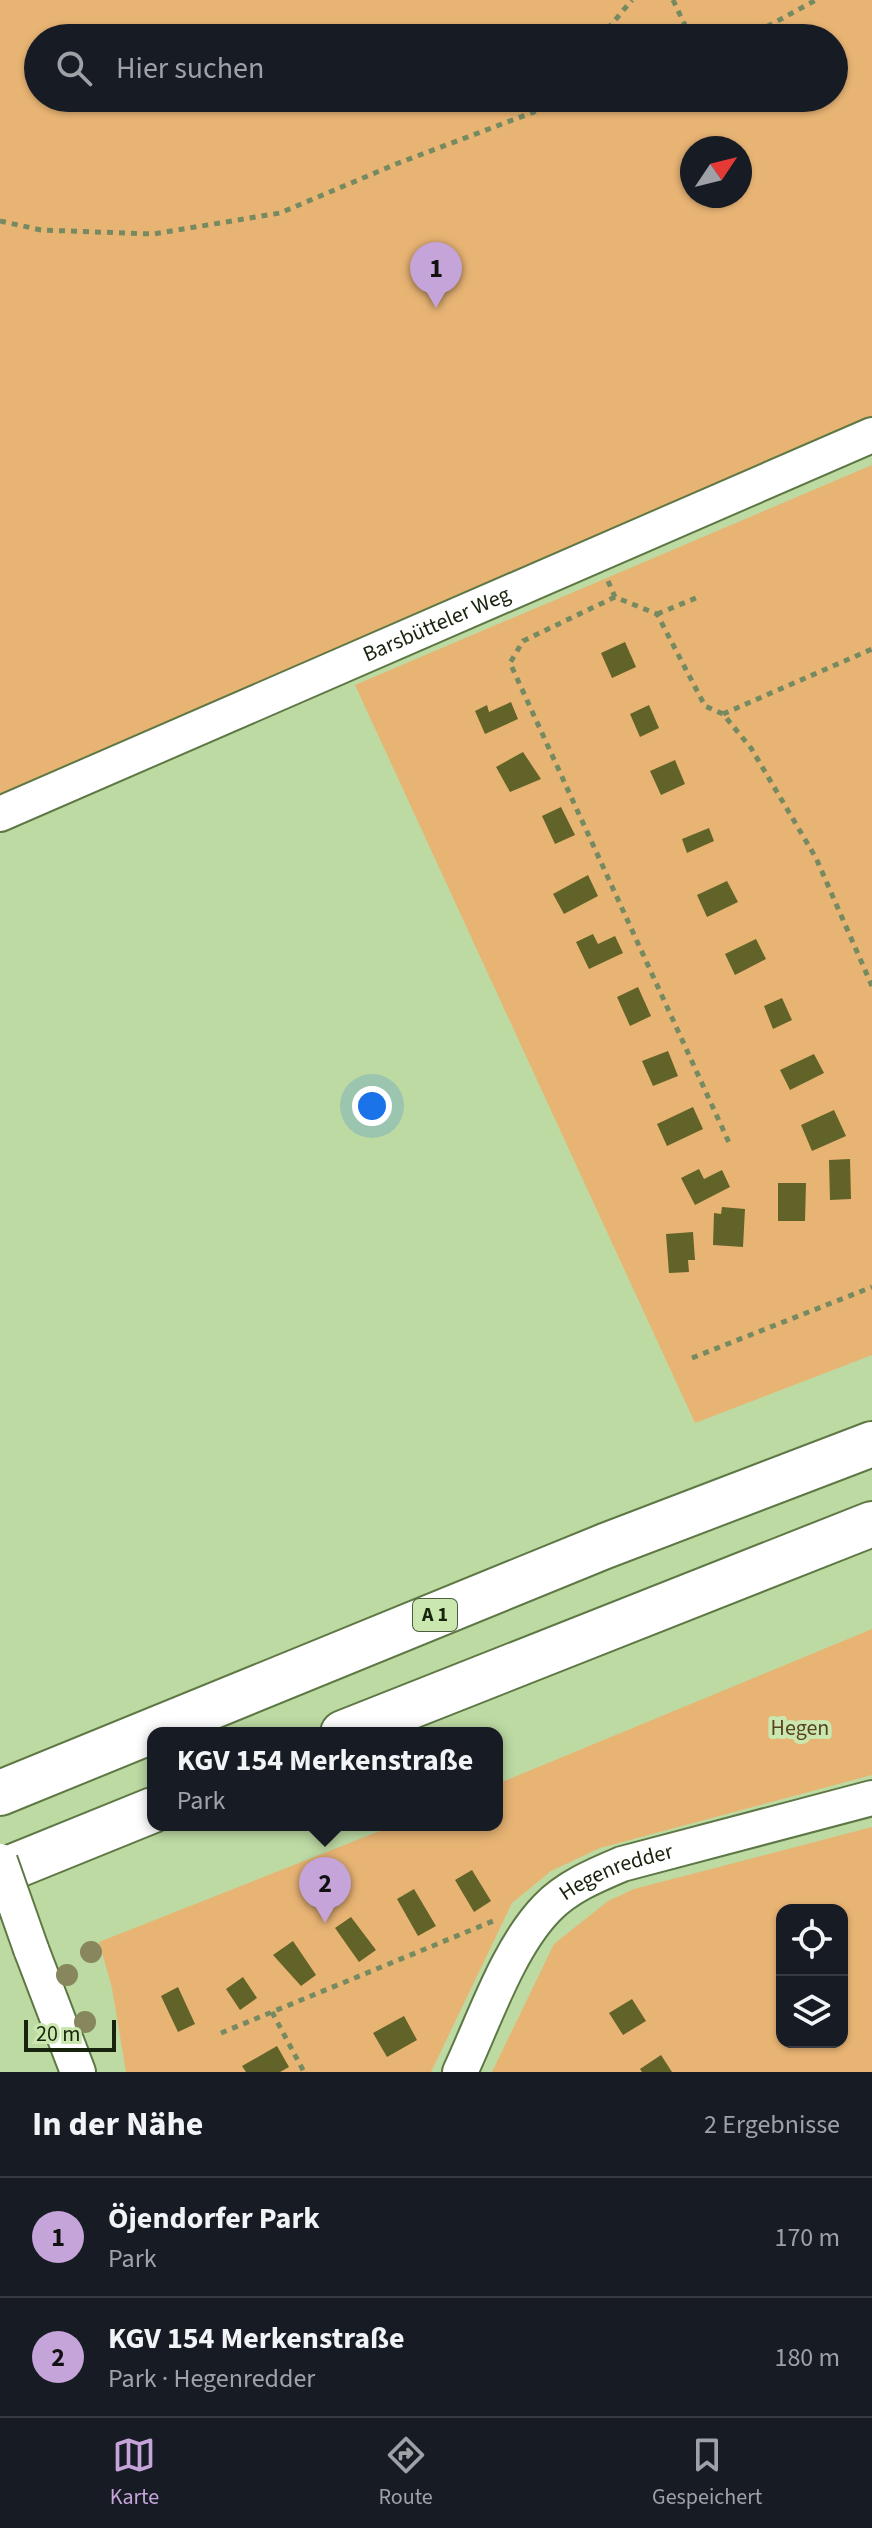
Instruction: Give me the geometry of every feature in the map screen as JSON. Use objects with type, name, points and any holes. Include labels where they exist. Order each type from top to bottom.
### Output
[{"type":"highway","name":"A 1","points":[[162,1727],[605,1546],[872,1444]]},
{"type":"highway","points":[[358,1727],[872,1524]]},
{"type":"highway","name":"A 1","points":[[0,1793],[147,1733]]},
{"type":"highway","points":[[0,1872],[147,1812]]},
{"type":"street","name":"Barsbütteler Weg","points":[[0,814],[872,435]]},
{"type":"street","name":"Hegenredder","points":[[460,2072],[522,1941],[548,1907],[588,1878],[622,1864],[872,1798]]},
{"type":"street","points":[[0,1861],[78,2072]]},
{"type":"path","points":[[612,24],[632,0]]},
{"type":"path","points":[[673,0],[684,24]]},
{"type":"path","points":[[772,24],[816,0]]},
{"type":"path","points":[[0,221],[41,230],[153,234],[280,213],[530,112]]},
{"type":"path","points":[[597,554],[615,597],[657,614],[705,706],[723,714],[751,748],[816,858],[872,986]]},
{"type":"path","points":[[615,597],[523,641],[510,663],[731,1147]]},
{"type":"path","points":[[657,614],[696,598]]},
{"type":"path","points":[[723,714],[872,649]]},
{"type":"path","points":[[692,1358],[872,1287]]},
{"type":"path","points":[[221,2033],[503,1917],[548,1907]]},
{"type":"path","points":[[272,2012],[304,2072]]},
{"type":"green space","points":[[0,0],[872,0],[872,419],[0,794]]},
{"type":"green space","points":[[872,465],[872,1355],[695,1423],[355,685]]},
{"type":"green space","name":"Hegen","points":[[872,1629],[872,1775],[600,1848],[551,1871],[512,1903],[431,2072],[126,2072],[112,1988],[99,1942],[380,1831],[503,1831],[503,1782]]},
{"type":"green space","points":[[872,1827],[872,2072],[492,2072],[554,1944],[608,1901],[634,1889]]},
{"type":"building","points":[[625,642],[636,667],[612,678],[601,653]]},
{"type":"building","points":[[511,702],[518,719],[485,734],[475,711],[487,705],[489,712]]},
{"type":"building","points":[[649,705],[659,728],[640,737],[630,714]]},
{"type":"building","points":[[523,752],[541,779],[510,792],[496,767]]},
{"type":"building","points":[[675,760],[685,784],[661,795],[650,771]]},
{"type":"building","points":[[561,807],[575,835],[555,844],[542,816]]},
{"type":"building","points":[[709,828],[714,841],[687,853],[682,839]]},
{"type":"building","points":[[588,875],[598,896],[564,914],[553,894]]},
{"type":"building","points":[[727,881],[738,902],[707,917],[697,895]]},
{"type":"building","points":[[593,934],[598,944],[615,936],[623,953],[589,969],[576,942]]},
{"type":"building","points":[[756,939],[766,959],[735,975],[725,954]]},
{"type":"building","points":[[638,987],[651,1016],[630,1026],[617,997]]},
{"type":"building","points":[[782,998],[792,1020],[773,1029],[764,1006]]},
{"type":"building","points":[[668,1051],[678,1076],[653,1086],[642,1061]]},
{"type":"building","points":[[814,1054],[824,1073],[790,1090],[780,1070]]},
{"type":"building","points":[[693,1107],[703,1129],[667,1146],[657,1124]]},
{"type":"building","points":[[834,1110],[846,1136],[812,1151],[801,1125]]},
{"type":"building","points":[[850,1159],[851,1199],[830,1200],[829,1160]]},
{"type":"building","points":[[699,1169],[704,1179],[722,1170],[730,1187],[695,1205],[681,1178]]},
{"type":"building","points":[[778,1183],[806,1183],[805,1221],[778,1221]]},
{"type":"building","points":[[722,1207],[745,1209],[743,1247],[713,1245],[714,1213],[721,1214]]},
{"type":"building","points":[[693,1232],[695,1260],[688,1260],[689,1272],[669,1273],[666,1234]]},
{"type":"building","points":[[472,1870],[491,1901],[474,1912],[455,1880]]},
{"type":"building","points":[[414,1889],[436,1926],[418,1936],[397,1899]]},
{"type":"building","points":[[351,1917],[376,1950],[359,1962],[335,1928]]},
{"type":"building","points":[[293,1941],[316,1975],[301,1986],[273,1955]]},
{"type":"building","points":[[243,1977],[257,1998],[240,2010],[226,1989]]},
{"type":"building","points":[[178,1987],[195,2024],[178,2032],[161,1996]]},
{"type":"building","points":[[632,1999],[646,2021],[623,2035],[609,2013]]},
{"type":"building","points":[[404,2016],[417,2040],[387,2057],[373,2033]]},
{"type":"building","points":[[277,2046],[289,2067],[280,2072],[246,2072],[242,2066]]},
{"type":"building","points":[[661,2055],[672,2072],[642,2072],[640,2069]]},
{"type":"place","name":"Öjendorfer Park","points":[[436,308]]},
{"type":"place","name":"KGV 154 Merkenstraße","points":[[325,1923]]}]
